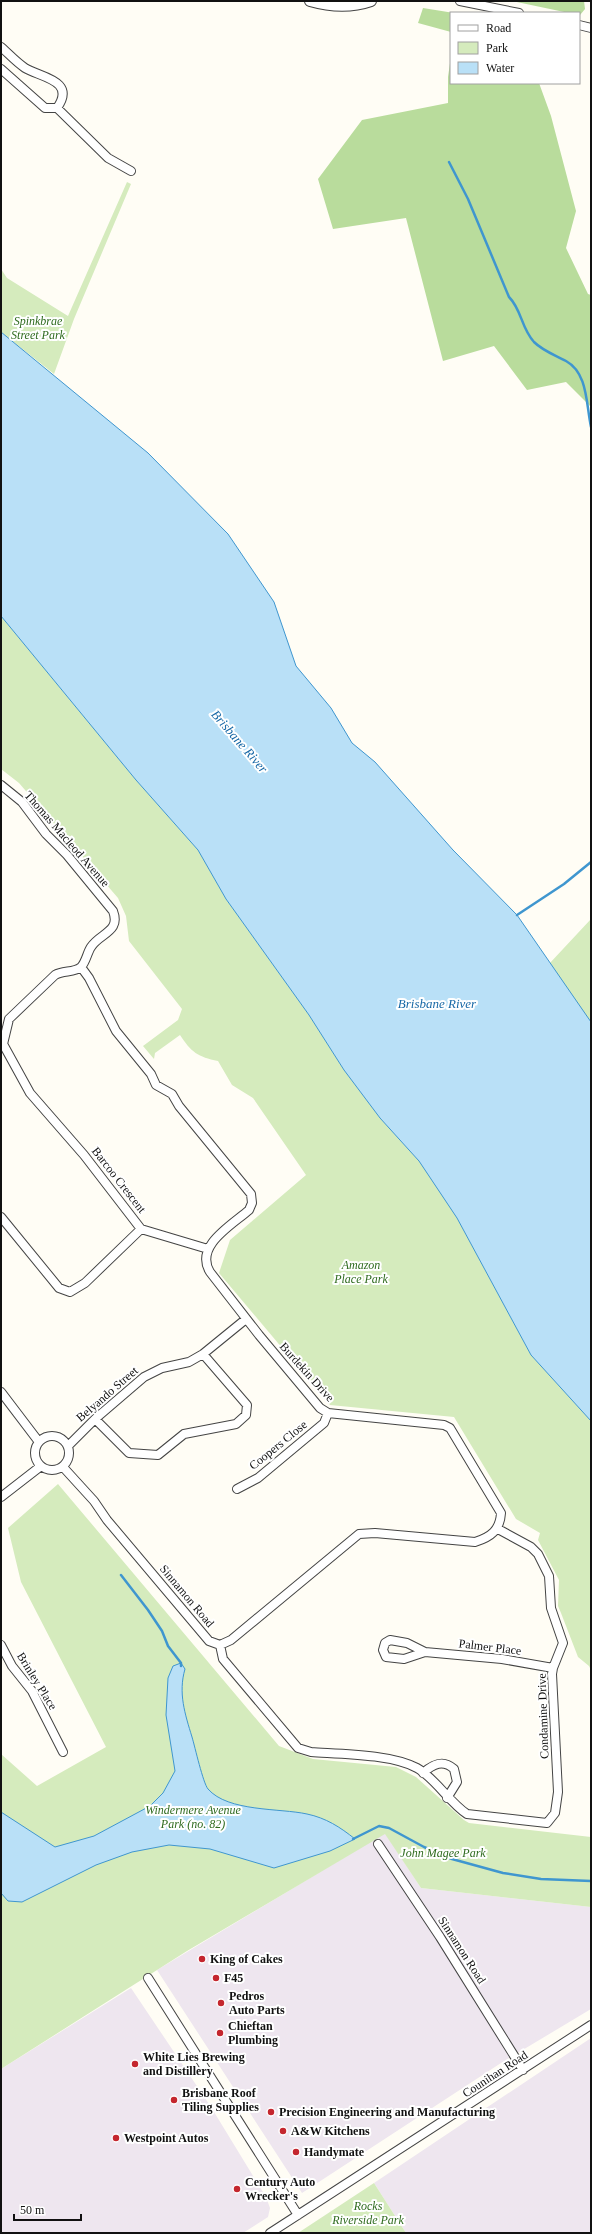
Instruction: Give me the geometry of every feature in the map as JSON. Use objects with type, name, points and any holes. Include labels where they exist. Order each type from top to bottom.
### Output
[{"type":"street","points":[[310,1],[337,6],[358,5],[372,1]]},
{"type":"street","points":[[460,1],[514,12]]},
{"type":"street","points":[[580,25],[591,28]]},
{"type":"street","points":[[1,47],[26,68],[48,76],[56,82],[63,93],[62,101],[57,108]]},
{"type":"street","points":[[1,69],[45,108],[57,108],[108,158],[131,172]]},
{"type":"street","name":"Thomas Macleod Avenue","points":[[1,785],[22,802],[46,834],[67,855],[113,911],[116,919],[113,928],[92,944],[81,967]]},
{"type":"street","points":[[2,1044],[9,1019],[55,976],[62,971],[75,970],[81,967],[89,978],[116,1031],[152,1074],[156,1085],[172,1094],[178,1105],[251,1194],[252,1203],[249,1210],[212,1243],[208,1249],[141,1229]]},
{"type":"street","name":"Barcoo Crescent","points":[[1,1217],[59,1288],[70,1292],[85,1283],[141,1229],[84,1155],[30,1093],[2,1044]]},
{"type":"street","name":"Burdekin Drive","points":[[208,1249],[206,1266],[246,1319],[320,1408],[328,1413],[444,1425],[450,1428],[499,1506],[501,1512],[498,1528]]},
{"type":"street","name":"Belyando Street","points":[[68,1446],[95,1419],[150,1373],[189,1362],[203,1354],[246,1319]]},
{"type":"street","points":[[95,1419],[129,1453],[158,1455],[184,1434],[236,1424],[246,1415],[247,1406],[203,1354]]},
{"type":"street","points":[[1,1392],[40,1442]]},
{"type":"street","name":"Coopers Close","points":[[237,1489],[258,1478],[324,1423],[328,1413]]},
{"type":"street","points":[[49,1436],[55,1436],[65,1441],[68,1446],[69,1457],[63,1466],[52,1470],[41,1466],[35,1457],[36,1446],[40,1442],[49,1436]]},
{"type":"street","points":[[1,1497],[41,1466]]},
{"type":"street","name":"Sinnamon Road","points":[[63,1466],[209,1641],[220,1645]]},
{"type":"street","points":[[220,1645],[231,1640],[358,1534],[375,1533],[475,1542],[486,1539],[498,1528]]},
{"type":"street","name":"Condamine Drive","points":[[220,1645],[224,1659],[290,1739],[302,1749],[396,1760],[423,1773],[457,1808],[472,1816],[547,1823],[551,1820],[555,1813],[558,1792],[553,1668],[563,1643],[551,1608],[550,1576],[538,1554],[531,1547],[498,1528]]},
{"type":"street","name":"Brinley Place","points":[[1,1645],[12,1666],[32,1691],[63,1752]]},
{"type":"street","name":"Palmer Place","points":[[425,1652],[502,1659],[553,1668]]},
{"type":"street","points":[[423,1773],[435,1764],[440,1763],[451,1766],[454,1769],[457,1782],[448,1798]]},
{"type":"street","name":"Sinnamon Road","points":[[378,1844],[440,1938],[523,2070]]},
{"type":"street","points":[[148,1978],[298,2215]]},
{"type":"street","name":"Counihan Road","points":[[270,2233],[591,2026]]},
{"type":"shaded area","points":[[385,1833],[421,1888],[591,1907],[591,2009],[501,2063],[302,2193],[157,1970]]},
{"type":"shaded area","points":[[131,1988],[211,2107],[266,2197],[270,2208],[268,2217],[243,2233],[1,2233],[1,2069]]},
{"type":"shaded area","points":[[591,2038],[591,2233],[406,2233],[374,2183]]},
{"type":"green space","points":[[512,1],[584,1],[585,9],[580,15],[580,12],[564,12]]},
{"type":"green space","points":[[423,8],[450,12],[450,32],[418,23]]},
{"type":"green space","points":[[450,63],[450,84],[539,84],[551,116],[576,211],[566,248],[588,294],[591,295],[591,407],[566,382],[527,390],[494,346],[443,361],[406,218],[333,229],[318,179],[362,120],[448,103],[448,77]]},
{"type":"green space","name":"Spinkbrae Street Park","points":[[127,182],[131,184],[74,319],[54,374],[1,332],[1,269],[7,278],[68,316]]},
{"type":"green space","name":"Amazon Place Park","points":[[1,616],[136,780],[198,850],[226,899],[309,1015],[344,1070],[380,1118],[419,1161],[457,1218],[531,1355],[591,1421],[591,1670],[589,1666],[578,1657],[558,1606],[559,1580],[538,1540],[540,1533],[516,1519],[454,1417],[330,1405],[219,1273],[230,1240],[306,1175],[253,1098],[232,1085],[218,1061],[205,1058],[196,1053],[188,1046],[180,1035],[155,1053],[154,1059],[143,1046],[178,1020],[182,1009],[129,941],[126,916],[118,898],[19,783],[1,769]]},
{"type":"green space","points":[[591,919],[591,1022],[549,964]]},
{"type":"green space","name":"Windermere Avenue Park (no. 82)","points":[[58,1484],[279,1746],[313,1759],[396,1767],[416,1777],[469,1823],[591,1837],[591,1907],[421,1888],[385,1834],[187,1951],[1,2069],[1,1754],[37,1786],[106,1747],[21,1582],[8,1528]]},
{"type":"green space","name":"Rocks Riverside Park","points":[[374,2183],[406,2233],[298,2233],[301,2231]]},
{"type":"water","name":"Brisbane River","points":[[1,332],[148,453],[228,534],[274,602],[296,666],[331,708],[352,743],[375,762],[453,850],[517,915],[591,1022],[591,1421],[531,1355],[457,1218],[419,1161],[380,1118],[344,1070],[309,1015],[226,899],[198,850],[136,780],[1,616]]},
{"type":"water","points":[[181,1663],[185,1669],[182,1687],[183,1703],[202,1773],[208,1789],[228,1802],[255,1808],[296,1812],[320,1818],[338,1827],[355,1839],[330,1851],[274,1868],[210,1849],[169,1845],[132,1852],[96,1865],[22,1902],[8,1901],[1,1893],[1,1812],[55,1847],[94,1836],[150,1806],[163,1793],[175,1771],[166,1715],[168,1678],[173,1666]]},
{"type":"waterway","points":[[449,162],[468,199],[509,297],[517,308],[526,331],[534,342],[541,348],[566,361],[573,366],[578,373],[585,390],[591,427]]},
{"type":"waterway","points":[[517,915],[564,884],[591,862]]},
{"type":"waterway","points":[[121,1575],[162,1631],[168,1646],[181,1663],[181,1666]]},
{"type":"waterway","points":[[353,1839],[379,1826],[389,1828],[424,1847],[452,1859],[503,1873],[541,1879],[591,1881]]},
{"type":"place","name":"King of Cakes","points":[[202,1959]]},
{"type":"place","name":"F45","points":[[216,1978]]},
{"type":"place","name":"Pedros Auto Parts","points":[[221,2003]]},
{"type":"place","name":"Chieftan Plumbing","points":[[220,2033]]},
{"type":"place","name":"White Lies Brewing and Distillery","points":[[135,2064]]},
{"type":"place","name":"Brisbane Roof Tiling Supplies","points":[[174,2100]]},
{"type":"place","name":"Precision Engineering and Manufacturing","points":[[271,2112]]},
{"type":"place","name":"A&W Kitchens","points":[[283,2131]]},
{"type":"place","name":"Westpoint Autos","points":[[116,2138]]},
{"type":"place","name":"Handymate","points":[[296,2152]]},
{"type":"place","name":"Century Auto Wrecker's","points":[[237,2189]]},
{"type":"park label","name":"John Magee Park","points":[[443,1853]]}]
